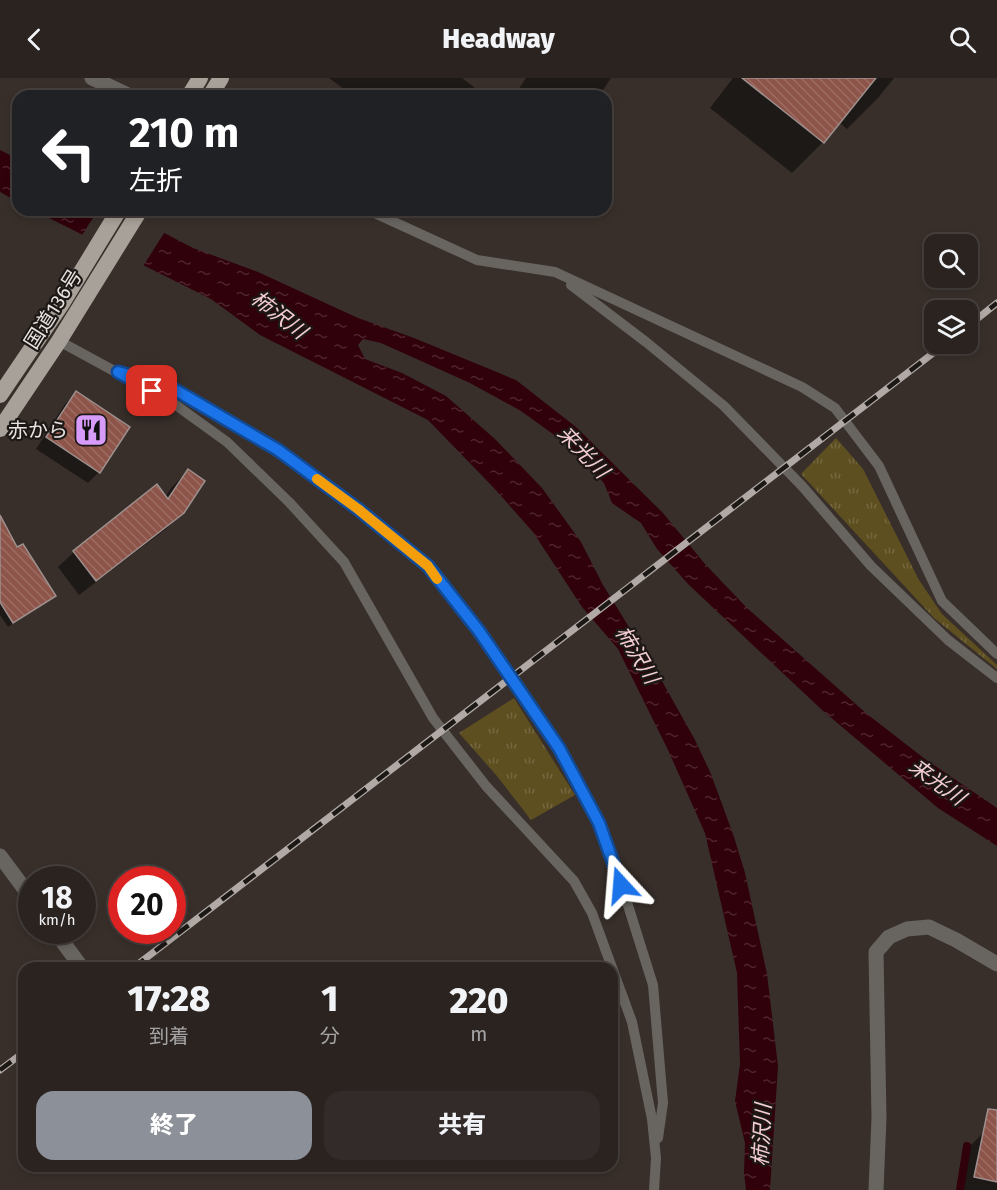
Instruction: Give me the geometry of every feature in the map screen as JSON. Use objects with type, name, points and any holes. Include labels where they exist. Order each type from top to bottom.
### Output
[{"type":"highway","name":"国道136号","points":[[0,395],[61,305],[115,216]]},
{"type":"highway","name":"国道136号","points":[[0,429],[59,341],[136,216]]},
{"type":"street","points":[[92,78],[117,90]]},
{"type":"street","points":[[0,856],[18,880]]},
{"type":"street","points":[[876,1190],[879,1118],[876,952],[889,937],[908,929],[929,927],[997,964]]},
{"type":"street","points":[[64,944],[78,962]]},
{"type":"lane","points":[[381,216],[477,260],[555,272],[802,387],[835,408],[879,466],[942,601],[997,654]]},
{"type":"lane","points":[[555,272],[724,406],[803,487],[871,566],[948,640],[997,678]]},
{"type":"lane","points":[[59,341],[173,403],[227,442],[289,502],[344,562],[433,718],[486,786],[574,880],[592,913],[610,962]]},
{"type":"lane","points":[[118,372],[172,388],[278,450],[358,509],[428,566],[490,646],[559,748],[599,823],[615,864],[653,985],[663,1103],[655,1153],[654,1190]]},
{"type":"lane","points":[[618,984],[632,1022],[647,1086],[655,1153]]},
{"type":"green space","points":[[836,438],[863,469],[919,580],[942,614],[997,665],[997,669],[934,618],[801,474]]},
{"type":"green space","points":[[514,698],[575,795],[531,820],[497,776],[459,733]]},
{"type":"water","points":[[0,150],[12,156],[12,199],[0,192]]},
{"type":"water","points":[[45,216],[132,216],[193,248],[258,272],[358,318],[414,338],[516,380],[576,427],[663,513],[705,564],[747,608],[867,714],[925,759],[997,808],[997,846],[938,808],[822,710],[688,584],[657,549],[641,523],[612,503],[604,483],[564,442],[521,411],[470,383],[381,343],[363,339],[358,345],[365,359],[402,373],[446,396],[495,439],[542,488],[581,542],[603,585],[658,674],[695,740],[711,774],[734,837],[745,873],[767,974],[778,1066],[770,1190],[746,1190],[745,1143],[735,1101],[740,1064],[737,973],[705,833],[668,750],[618,649],[582,607],[533,532],[428,420],[260,335],[211,299]]},
{"type":"pier","points":[[94,216],[139,216],[166,230],[142,268],[80,238]]},
{"type":"building","points":[[742,78],[876,78],[824,143]]},
{"type":"building","points":[[76,391],[130,427],[100,473],[46,437]]},
{"type":"building","points":[[188,469],[205,481],[184,513],[96,581],[73,551],[157,484],[168,499]]},
{"type":"building","points":[[0,515],[17,547],[23,544],[56,596],[13,623],[0,602]]},
{"type":"building","points":[[988,1109],[997,1110],[997,1182],[974,1177]]},
{"type":"waterway","points":[[960,1190],[967,1146]]},
{"type":"railway","points":[[978,318],[997,303]]},
{"type":"railway","points":[[141,962],[932,354]]},
{"type":"railway","points":[[0,1070],[18,1056]]},
{"type":"slow traffic","points":[[317,479],[428,566],[437,579]]},
{"type":"place","name":"赤から","points":[[91,430]]},
{"type":"route","points":[[152,391],[118,372],[172,388],[278,450],[358,509],[428,566],[479,631],[559,748],[599,823],[621,885]]},
{"type":"water label","name":"柿沢川","points":[[279,315]]},
{"type":"water label","name":"来光川","points":[[583,452]]},
{"type":"water label","name":"柿沢川","points":[[637,655]]},
{"type":"water label","name":"来光川","points":[[937,782]]},
{"type":"water label","name":"柿沢川","points":[[762,1135]]}]
